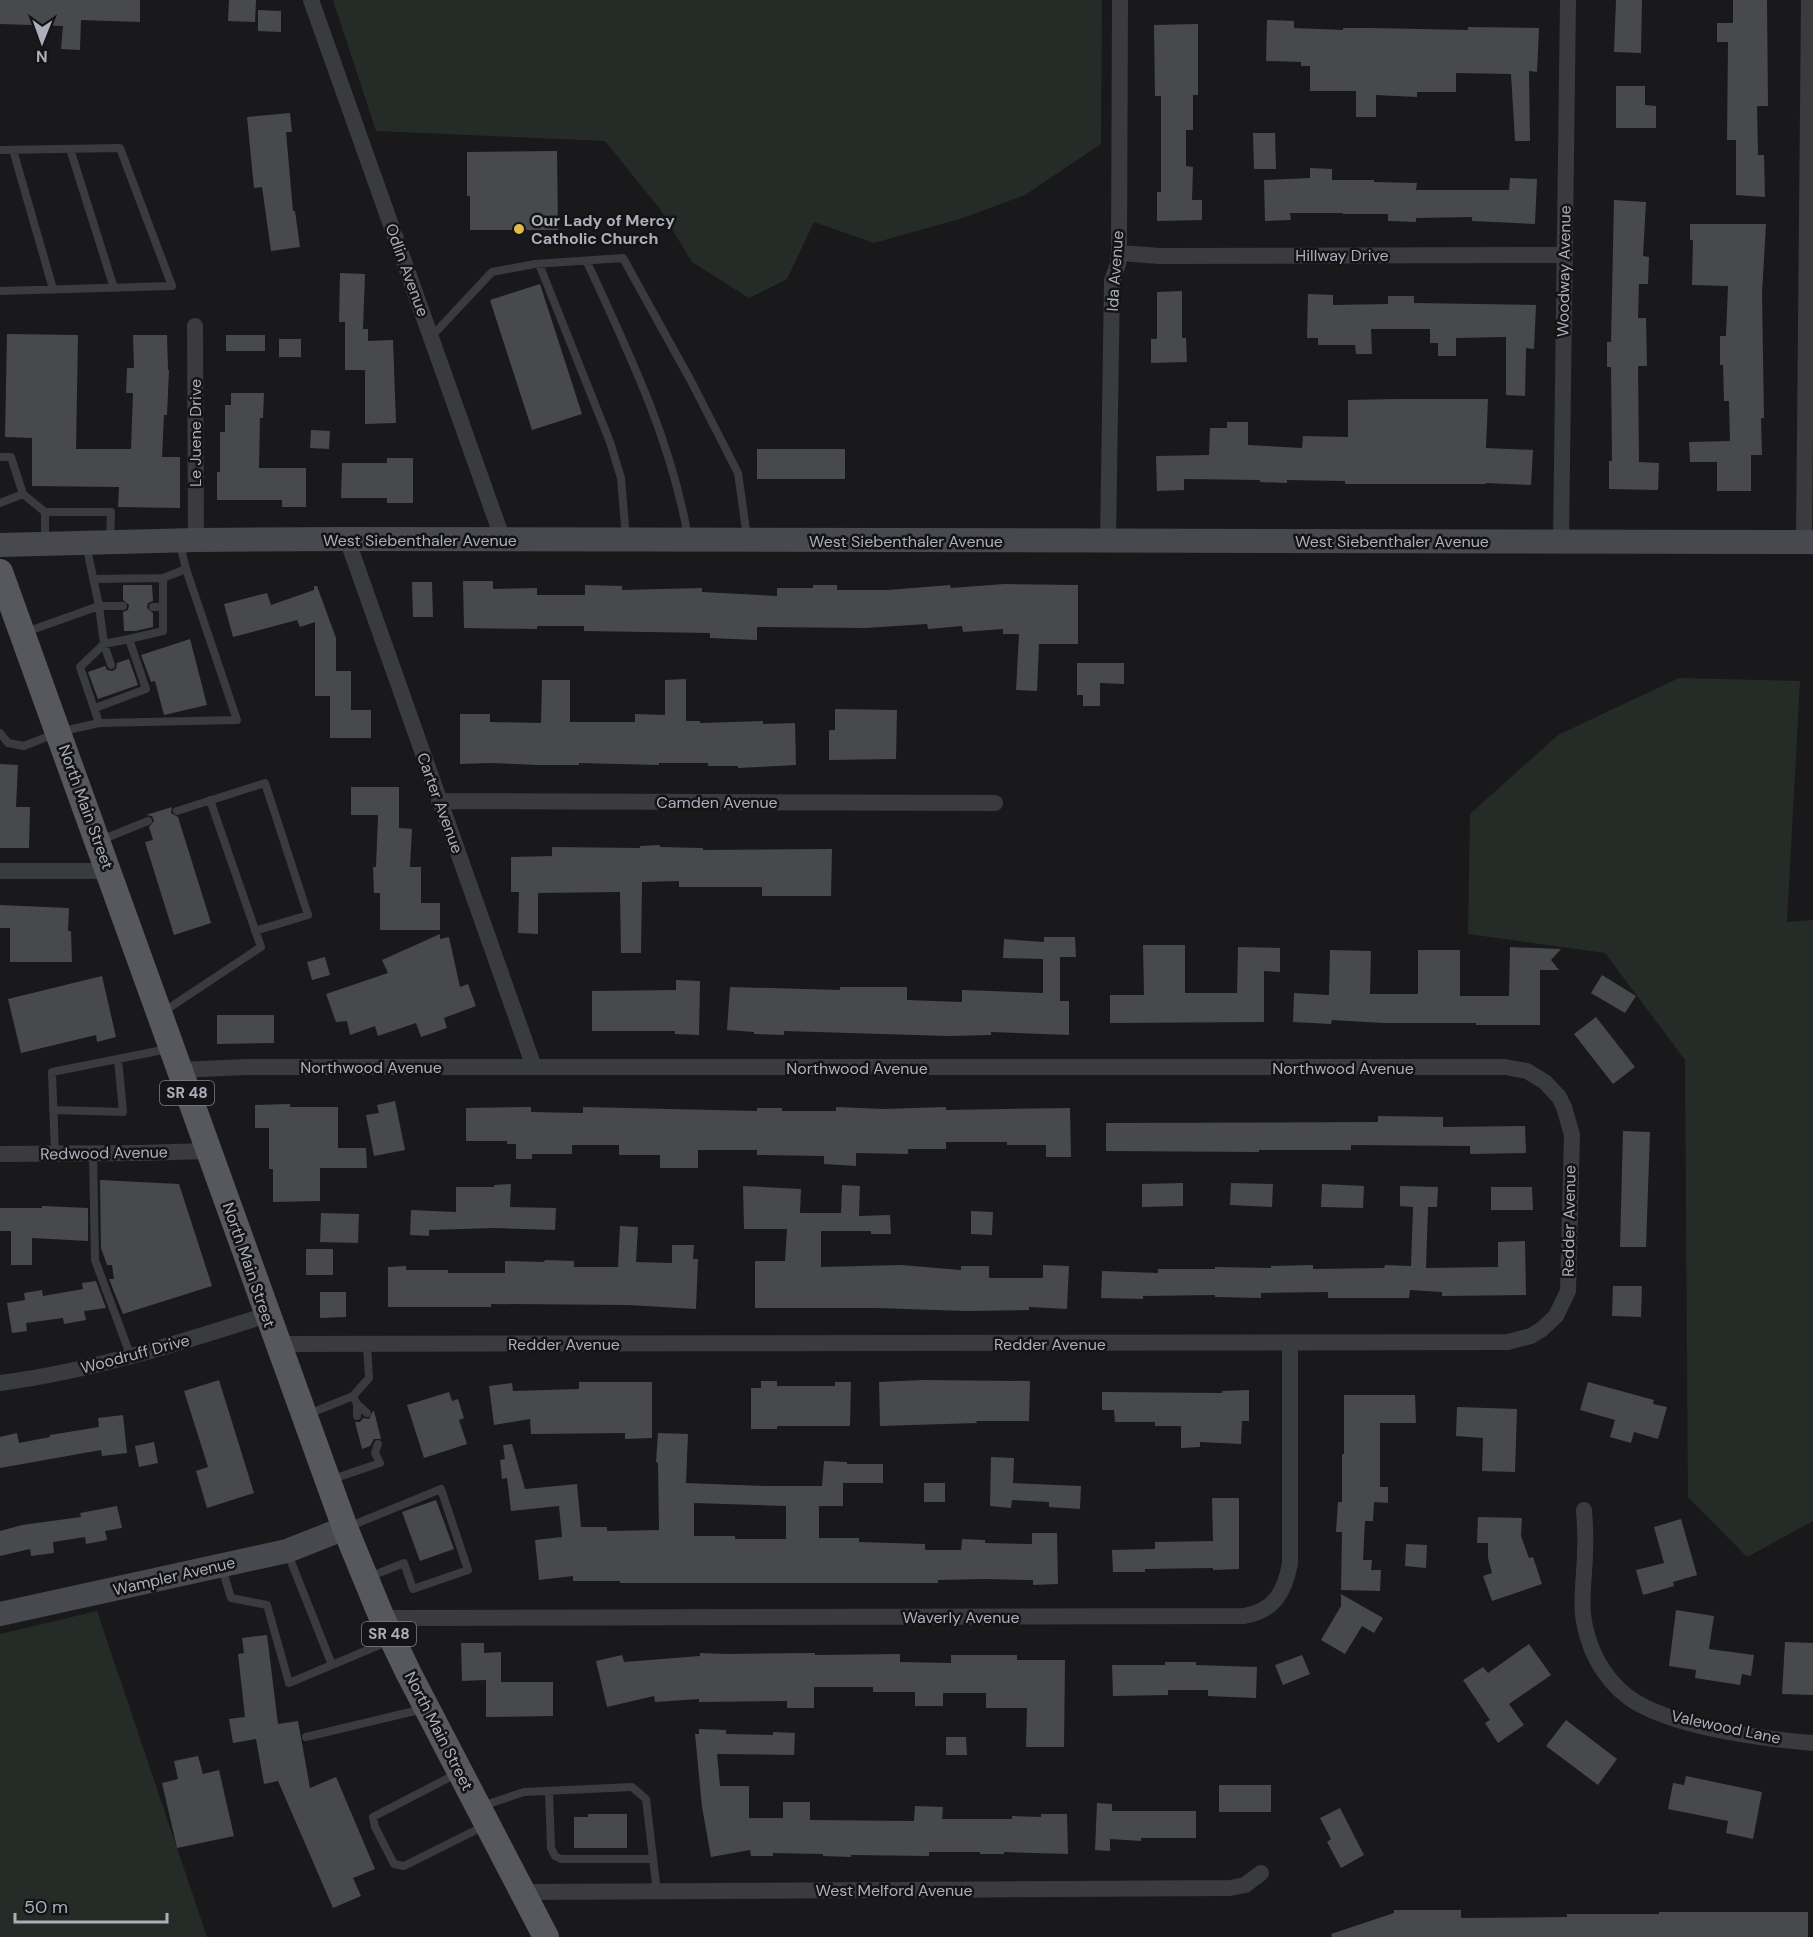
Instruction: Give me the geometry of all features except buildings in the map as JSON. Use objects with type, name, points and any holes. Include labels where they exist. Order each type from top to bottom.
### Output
[{"type":"main road","name":"West Siebenthaler Avenue","points":[[0,545],[347,539],[1809,542]]},
{"type":"main road","name":"North Main Street","points":[[0,572],[345,1528],[387,1629],[546,1937]]},
{"type":"main road","name":"Wampler Avenue","points":[[0,1614],[287,1551],[345,1528]]},
{"type":"street","name":"Odlin Avenue","points":[[311,0],[503,540]]},
{"type":"street","name":"Ida Avenue","points":[[1108,541],[1112,281],[1119,254],[1120,0]]},
{"type":"street","name":"Woodway Avenue","points":[[1561,541],[1568,0]]},
{"type":"street","points":[[1809,0],[1809,542]]},
{"type":"street","name":"Hillway Drive","points":[[1119,254],[1564,255]]},
{"type":"street","name":"Le Juene Drive","points":[[188,540],[195,326]]},
{"type":"street","name":"Carter Avenue","points":[[347,539],[534,1067]]},
{"type":"street","name":"Camden Avenue","points":[[439,801],[995,803]]},
{"type":"street","points":[[0,870],[109,871]]},
{"type":"street","name":"Northwood Avenue","points":[[175,1059],[246,1067],[1505,1067],[1518,1068],[1534,1074]]},
{"type":"street","name":"Redder Avenue","points":[[277,1344],[1508,1342],[1531,1336],[1542,1329],[1556,1316],[1568,1291],[1572,1135],[1568,1116],[1559,1097],[1534,1074]]},
{"type":"street","name":"Redwood Avenue","points":[[0,1154],[208,1150]]},
{"type":"street","name":"Woodruff Drive","points":[[0,1383],[72,1371],[131,1357],[267,1315]]},
{"type":"street","name":"Waverly Avenue","points":[[387,1629],[1244,1616],[1254,1614],[1274,1603],[1281,1593],[1290,1564],[1290,1344]]},
{"type":"street","name":"Valewood Lane","points":[[1584,1510],[1583,1616],[1594,1655],[1613,1683],[1629,1697],[1671,1717],[1744,1735],[1813,1743]]},
{"type":"street","name":"West Melford Avenue","points":[[522,1892],[1230,1888],[1245,1885],[1261,1874]]},
{"type":"lane","points":[[0,150],[120,148],[172,286],[0,291]]},
{"type":"lane","points":[[70,149],[114,288]]},
{"type":"lane","points":[[13,150],[53,289]]},
{"type":"lane","points":[[431,337],[492,272],[538,264],[623,258],[691,381],[738,473],[747,541]]},
{"type":"lane","points":[[587,262],[655,418],[681,495],[689,540]]},
{"type":"lane","points":[[538,264],[610,442],[621,478],[626,540]]},
{"type":"lane","points":[[0,457],[11,457],[23,494],[45,512],[111,512],[110,542]]},
{"type":"lane","points":[[0,503],[23,494]]},
{"type":"lane","points":[[45,512],[45,544]]},
{"type":"lane","points":[[0,733],[8,743],[24,746],[59,732],[99,723],[237,720],[186,569],[188,540]]},
{"type":"lane","points":[[86,543],[104,644],[111,665]]},
{"type":"lane","points":[[94,579],[163,578],[186,569]]},
{"type":"lane","points":[[99,723],[80,667],[104,644],[163,631],[163,578]]},
{"type":"lane","points":[[22,634],[99,606],[123,606]]},
{"type":"lane","points":[[153,607],[163,607]]},
{"type":"lane","points":[[95,708],[121,695],[146,689],[129,639]]},
{"type":"lane","points":[[177,811],[265,783],[308,915],[255,931]]},
{"type":"lane","points":[[160,1014],[261,947],[210,800]]},
{"type":"lane","points":[[98,841],[147,821]]},
{"type":"lane","points":[[55,1153],[52,1072],[118,1059],[175,1059]]},
{"type":"lane","points":[[53,1110],[123,1112],[118,1059]]},
{"type":"lane","points":[[93,1153],[95,1260],[131,1357]]},
{"type":"lane","points":[[357,1416],[355,1400],[369,1378],[367,1344]]},
{"type":"lane","points":[[303,1416],[355,1400]]},
{"type":"lane","points":[[355,1400],[367,1413]]},
{"type":"lane","points":[[327,1481],[380,1463],[374,1448]]},
{"type":"lane","points":[[345,1528],[441,1489],[468,1570],[413,1589],[404,1563],[366,1579]]},
{"type":"lane","points":[[287,1551],[332,1665]]},
{"type":"lane","points":[[221,1565],[231,1598],[267,1605],[289,1683],[332,1665],[387,1629]]},
{"type":"lane","points":[[306,1737],[426,1708]]},
{"type":"lane","points":[[460,1772],[373,1817],[373,1823],[394,1864],[404,1866],[524,1792],[632,1787],[646,1799],[657,1892]]},
{"type":"lane","points":[[549,1791],[551,1848],[555,1856],[561,1859],[653,1859]]},
{"type":"shaded area","points":[[333,0],[1102,0],[1101,144],[1025,195],[963,218],[874,243],[814,222],[787,279],[749,298],[692,262],[660,209],[605,141],[376,131]]},
{"type":"shaded area","points":[[1679,678],[1800,681],[1787,922],[1813,920],[1813,1521],[1747,1557],[1688,1497],[1685,1060],[1605,953],[1468,934],[1470,814],[1558,735]]},
{"type":"shaded area","points":[[97,1611],[207,1937],[0,1937],[0,1634]]},
{"type":"place","name":"Our Lady of Mercy Catholic Church","points":[[519,229]]}]
